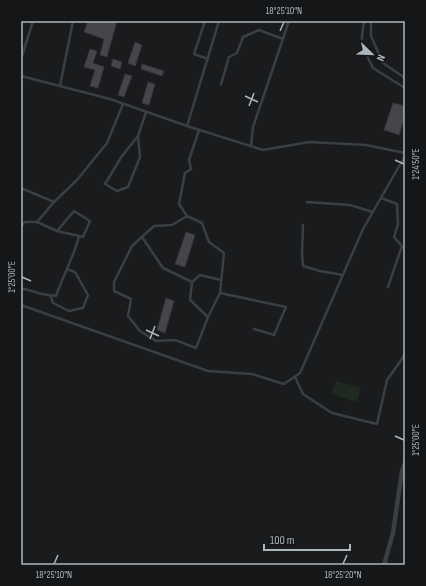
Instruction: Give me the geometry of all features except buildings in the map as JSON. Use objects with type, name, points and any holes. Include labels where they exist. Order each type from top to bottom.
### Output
[{"type":"street","points":[[384,565],[393,533],[402,471],[405,463]]},
{"type":"lane","points":[[21,60],[33,21]]},
{"type":"lane","points":[[60,86],[73,21]]},
{"type":"lane","points":[[205,21],[194,54],[208,59]]},
{"type":"lane","points":[[188,126],[219,21]]},
{"type":"lane","points":[[251,146],[253,127],[289,21]]},
{"type":"lane","points":[[364,21],[361,44],[372,68],[405,88]]},
{"type":"lane","points":[[371,21],[371,36],[383,63],[405,78]]},
{"type":"lane","points":[[221,84],[229,57],[237,53],[243,38],[260,30],[283,39]]},
{"type":"lane","points":[[21,76],[110,99],[199,130],[263,150],[309,142],[366,145],[405,154],[363,229],[300,373],[284,384],[252,374],[208,371],[21,305]]},
{"type":"lane","points":[[37,222],[54,202],[77,180],[107,143],[123,104]]},
{"type":"lane","points":[[138,136],[140,157],[128,187],[117,191],[105,184],[122,156],[138,136],[146,112]]},
{"type":"lane","points":[[187,216],[172,225],[154,226],[132,246],[114,282],[114,291],[131,298],[128,316],[140,331],[156,341],[175,340],[196,348],[208,317],[220,293],[224,253],[209,242],[202,223],[187,216],[179,204],[185,173],[191,169],[189,160],[199,130]]},
{"type":"lane","points":[[21,188],[54,202]]},
{"type":"lane","points":[[381,198],[397,204],[398,224],[394,237],[402,246],[388,287]]},
{"type":"lane","points":[[307,202],[350,205],[373,212]]},
{"type":"lane","points":[[21,226],[25,222],[37,222],[58,232],[83,237],[90,221],[74,211],[58,232]]},
{"type":"lane","points":[[303,225],[303,266],[343,275]]},
{"type":"lane","points":[[21,288],[56,296],[76,250],[79,236]]},
{"type":"lane","points":[[142,237],[163,268],[192,282]]},
{"type":"lane","points":[[50,295],[53,303],[69,311],[83,308],[88,295],[75,272],[67,269]]},
{"type":"lane","points":[[208,317],[190,300],[192,282],[200,275],[222,280]]},
{"type":"lane","points":[[220,293],[286,307],[274,334],[254,329]]},
{"type":"lane","points":[[295,377],[303,394],[332,413],[377,424],[388,380],[405,352]]},
{"type":"shaded area","points":[[336,381],[361,388],[357,402],[331,394]]}]
